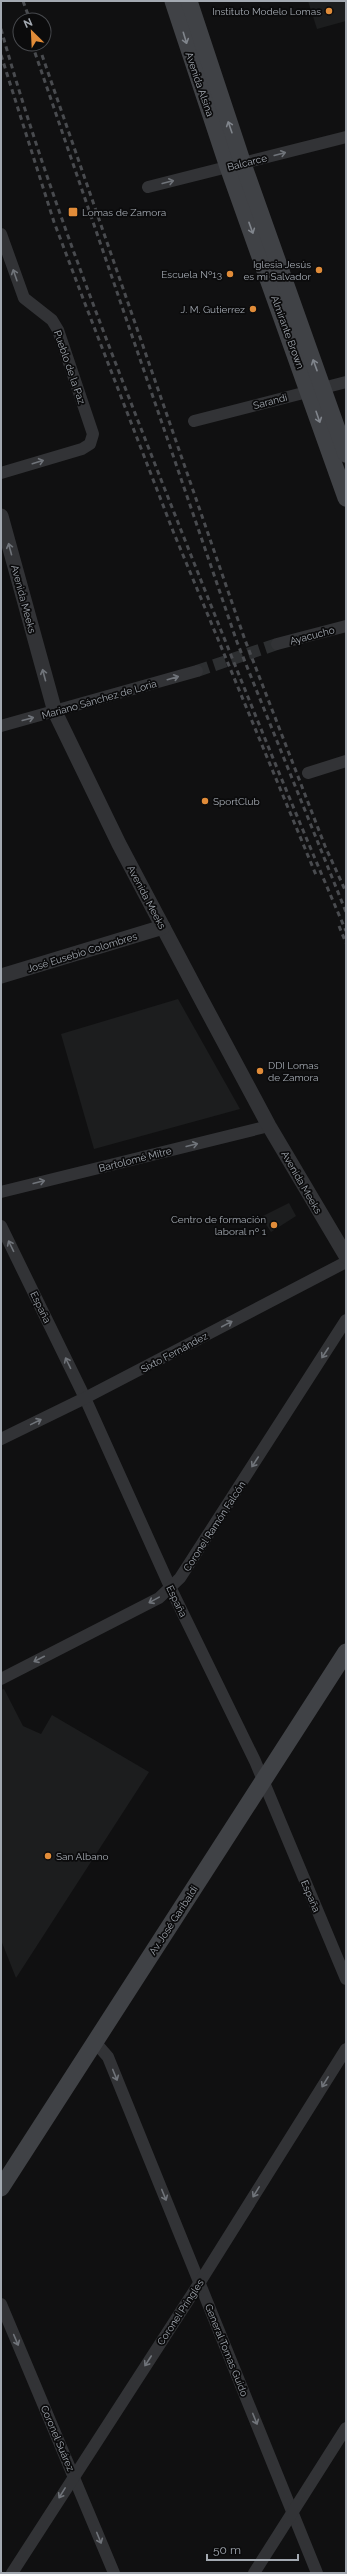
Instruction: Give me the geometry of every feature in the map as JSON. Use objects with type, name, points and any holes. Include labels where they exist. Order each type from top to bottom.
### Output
[{"type":"main road","name":"Avenida Alsina","points":[[173,1],[236,165]]},
{"type":"main road","name":"Avenida Alsina","points":[[189,1],[236,165]]},
{"type":"main road","name":"Almirante Brown","points":[[236,165],[316,389],[346,498]]},
{"type":"main road","name":"Almirante Brown","points":[[316,389],[346,454]]},
{"type":"main road","name":"Av. José Garibaldi","points":[[1,2188],[346,1652]]},
{"type":"street","name":"Balcarce","points":[[148,187],[346,137]]},
{"type":"street","name":"Pueblo de la Paz","points":[[1,234],[24,298],[52,320],[58,330],[93,434],[90,444],[1,473]]},
{"type":"street","name":"Sarandi","points":[[194,421],[346,382]]},
{"type":"street","name":"Avenida Meeks","points":[[1,516],[55,712],[163,927],[269,1126],[346,1256]]},
{"type":"street","name":"Ayacucho","points":[[277,644],[346,626]]},
{"type":"street","name":"Mariano Sánchez de Loria","points":[[1,726],[197,671]]},
{"type":"street","points":[[308,772],[346,761]]},
{"type":"street","name":"José Eusebio Colombres","points":[[1,976],[163,927]]},
{"type":"street","name":"Bartolomé Mitre","points":[[1,1192],[269,1126]]},
{"type":"street","name":"España","points":[[1,1226],[85,1398],[171,1588],[264,1780],[346,1979]]},
{"type":"street","name":"Sixto Fernández","points":[[1,1439],[85,1398],[346,1262]]},
{"type":"street","name":"Coronel Ramón Falcón","points":[[1,1678],[159,1598],[171,1588],[180,1578],[346,1320]]},
{"type":"street","name":"General Tomas Guido","points":[[95,2042],[108,2057],[317,2573]]},
{"type":"street","name":"Coronel Pringles","points":[[12,2573],[73,2475],[200,2282],[346,2049]]},
{"type":"street","name":"Coronel Suárez","points":[[1,2304],[114,2573]]},
{"type":"street","points":[[254,2573],[346,2428]]},
{"type":"shaded area","name":"Instituto Modelo Lomas","points":[[308,1],[346,1],[346,21],[317,29]]},
{"type":"shaded area","points":[[178,999],[240,1109],[94,1149],[61,1034]]},
{"type":"shaded area","name":"Centro de formación laboral nº 1","points":[[289,1203],[296,1216],[271,1232],[261,1217]]},
{"type":"shaded area","name":"San Albano","points":[[4,1689],[23,1726],[41,1734],[52,1715],[149,1772],[16,1978],[1,1940],[1,1690]]},
{"type":"tunnel","points":[[197,671],[277,644]]},
{"type":"railway","points":[[23,1],[27,12]]},
{"type":"railway","points":[[1,29],[55,199],[117,366],[251,705],[346,931]]},
{"type":"railway","points":[[35,52],[237,642],[346,912]]},
{"type":"railway","points":[[1,55],[54,222],[84,301],[173,531],[316,875]]},
{"type":"railway","points":[[42,55],[245,640],[325,846],[346,892]]},
{"type":"railway","points":[[339,926],[346,943]]},
{"type":"place","name":"Instituto Modelo Lomas","points":[[329,11]]},
{"type":"place","name":"Lomas de Zamora","points":[[73,212]]},
{"type":"place","name":"Iglesia Jesús es mi Salvador","points":[[319,270]]},
{"type":"place","name":"Escuela Nº13","points":[[230,274]]},
{"type":"place","name":"J. M. Gutierrez","points":[[253,309]]},
{"type":"place","name":"SportClub","points":[[205,801]]},
{"type":"place","name":"DDI Lomas de Zamora","points":[[260,1071]]},
{"type":"place","name":"Centro de formación laboral nº 1","points":[[274,1225]]},
{"type":"place","name":"San Albano","points":[[48,1856]]}]
